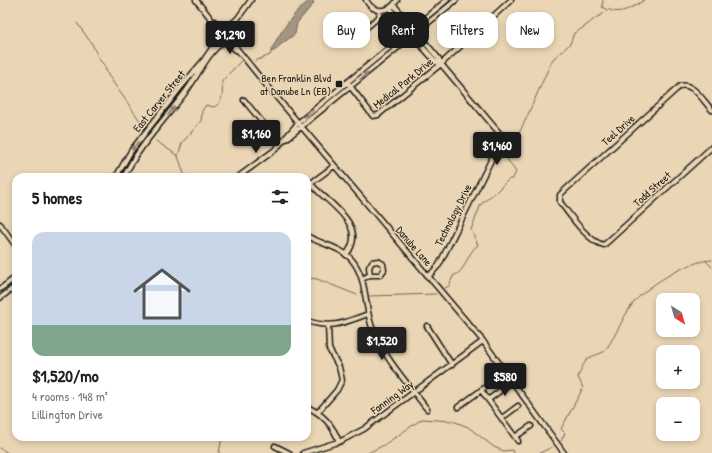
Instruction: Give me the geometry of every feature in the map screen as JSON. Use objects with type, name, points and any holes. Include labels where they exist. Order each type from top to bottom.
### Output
[{"type":"street","points":[[196,0],[208,15],[219,36]]},
{"type":"street","points":[[225,29],[238,18],[252,0]]},
{"type":"street","points":[[366,0],[373,8],[380,10],[390,8],[397,0]]},
{"type":"street","points":[[429,15],[447,0]]},
{"type":"street","points":[[429,22],[456,0]]},
{"type":"street","name":"Medical Park Drive","points":[[347,82],[375,116],[441,64],[511,0]]},
{"type":"street","name":"Technology Drive","points":[[394,5],[400,12]]},
{"type":"street","name":"Technology Drive","points":[[390,8],[393,12]]},
{"type":"street","points":[[370,24],[378,17],[380,10]]},
{"type":"street","points":[[208,15],[225,29],[230,31],[231,36]]},
{"type":"street","points":[[231,36],[238,18]]},
{"type":"street","name":"East Carver Street","points":[[118,173],[132,150],[180,88],[208,55],[225,29]]},
{"type":"street","name":"Danube Lane","points":[[219,36],[242,56],[483,341],[564,453]]},
{"type":"street","name":"East Carver Street","points":[[126,173],[134,158],[188,89],[208,60],[219,46],[231,36]]},
{"type":"street","name":"Danube Lane","points":[[231,36],[242,56]]},
{"type":"street","name":"Technology Drive","points":[[428,277],[439,265],[501,138],[498,130],[441,64],[439,59],[429,47]]},
{"type":"street","points":[[244,173],[267,156],[280,144],[289,131],[388,48]]},
{"type":"street","points":[[283,140],[398,48]]},
{"type":"street","name":"Technology Drive","points":[[424,48],[436,62],[441,64]]},
{"type":"street","name":"Teel Drive","points":[[604,245],[597,244],[560,202],[560,195],[564,190],[675,90],[686,85],[694,90],[712,110]]},
{"type":"street","points":[[244,100],[280,144]]},
{"type":"street","name":"Todd Street","points":[[604,245],[712,147]]},
{"type":"street","points":[[311,183],[334,166]]},
{"type":"street","points":[[311,187],[328,199],[352,227],[354,239],[346,255]]},
{"type":"street","points":[[0,224],[12,240]]},
{"type":"street","points":[[311,238],[346,255],[356,265],[362,281],[368,314],[380,344],[427,409]]},
{"type":"street","points":[[362,281],[370,275]]},
{"type":"street","points":[[0,289],[12,280]]},
{"type":"street","points":[[0,298],[12,289]]},
{"type":"street","points":[[311,321],[328,325],[346,322],[368,314]]},
{"type":"street","points":[[318,412],[337,390],[342,380],[339,367],[329,346],[328,325]]},
{"type":"street","points":[[427,326],[452,364]]},
{"type":"street","name":"Fanning Way","points":[[304,453],[339,442],[364,429],[483,341]]},
{"type":"street","points":[[458,407],[498,378]]},
{"type":"street","points":[[488,400],[513,381]]},
{"type":"street","points":[[481,390],[517,439],[531,426]]},
{"type":"street","points":[[502,418],[518,406]]},
{"type":"street","points":[[311,409],[324,417],[332,428],[339,442]]},
{"type":"street","points":[[275,446],[289,453]]},
{"type":"shaded area","points":[[312,0],[314,3],[297,23],[295,34],[276,50],[271,52],[277,39],[294,15],[306,3]]},
{"type":"waterway","points":[[603,0],[602,7],[607,10]]},
{"type":"waterway","points":[[445,288],[449,286],[453,276],[458,274],[474,248],[478,245],[471,230],[481,204],[508,180],[513,178],[516,172],[505,156],[511,149],[526,119],[553,59],[570,44],[574,33],[582,29],[595,18],[602,15],[608,9],[617,12],[622,11],[631,8],[644,0]]},
{"type":"waterway","points":[[77,23],[92,44],[108,75],[143,125]]},
{"type":"waterway","points":[[255,61],[270,55],[271,52]]},
{"type":"waterway","points":[[178,156],[182,143],[201,121],[202,111],[206,105],[214,107],[220,102],[222,96],[222,81],[241,61]]},
{"type":"waterway","points":[[156,141],[178,156],[184,173]]},
{"type":"waterway","points":[[561,441],[565,433],[561,429],[583,388],[578,377],[586,360],[602,353],[605,350],[631,306],[646,291],[668,276],[691,265],[702,261],[712,260]]},
{"type":"waterway","points":[[706,261],[712,267]]},
{"type":"waterway","points":[[311,278],[317,279],[357,295]]},
{"type":"waterway","points":[[370,296],[436,294]]},
{"type":"waterway","points":[[368,453],[384,445],[422,419],[453,421],[468,427],[494,447],[504,451],[512,450],[514,453]]},
{"type":"waterway","points":[[219,453],[221,441]]},
{"type":"waterway","points":[[540,453],[552,447]]},
{"type":"waterway","points":[[0,448],[8,453]]},
{"type":"place","name":"Ben Franklin Blvd at Danube Ln (EB)","points":[[339,84]]}]
